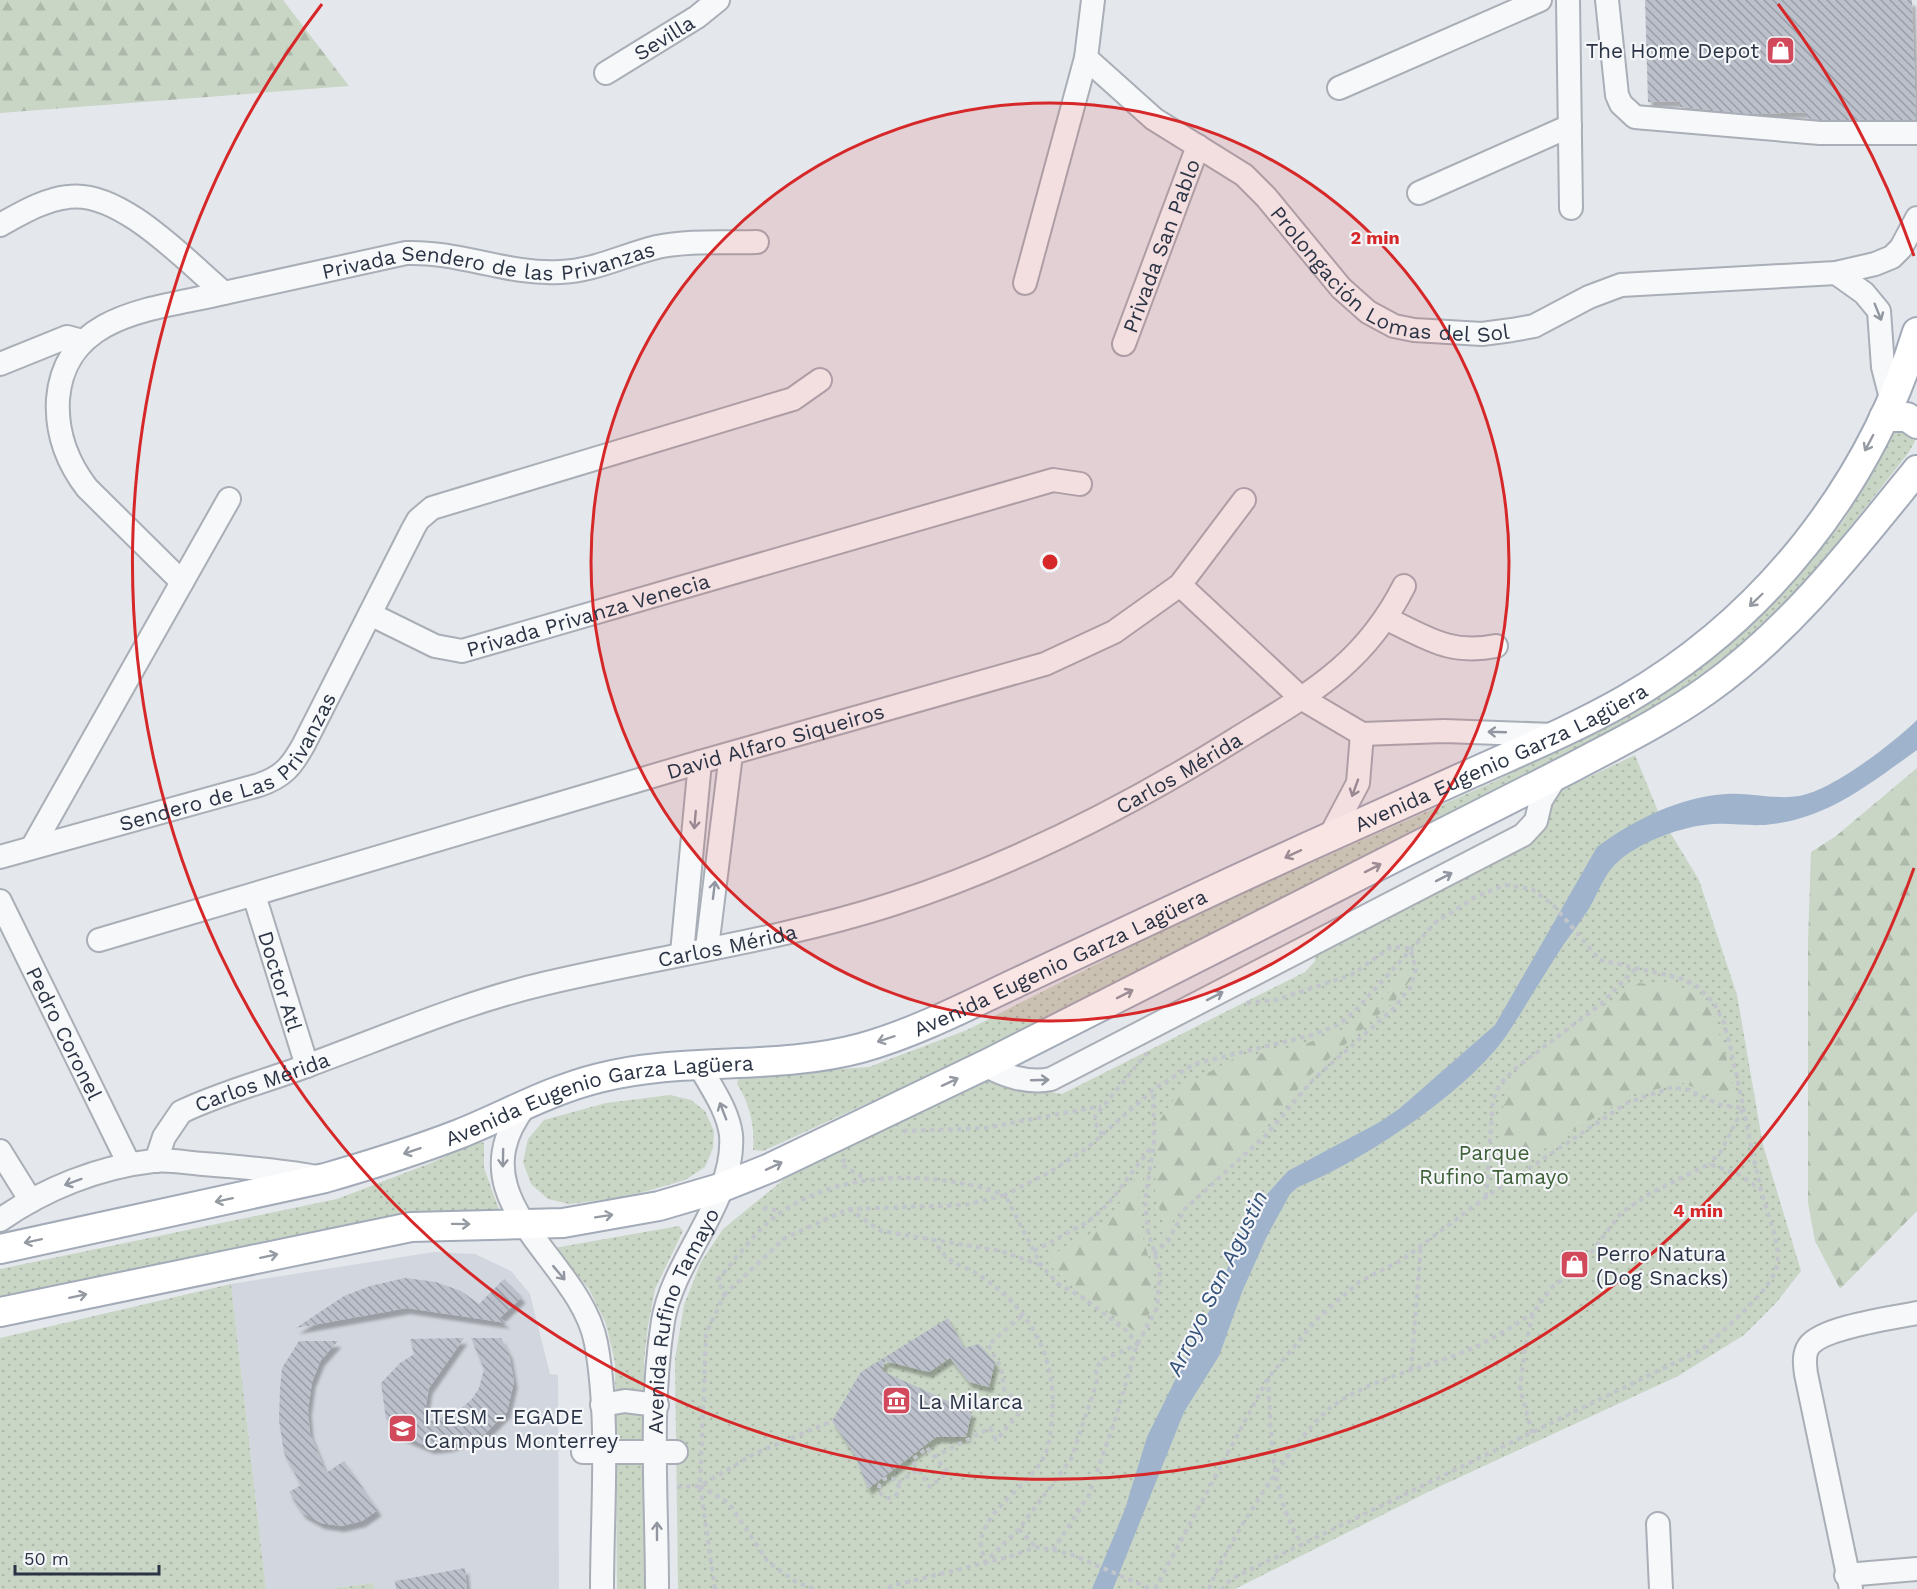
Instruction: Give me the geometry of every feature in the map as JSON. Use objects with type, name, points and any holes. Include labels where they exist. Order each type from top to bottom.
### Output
[{"type":"main road","name":"Avenida Eugenio Garza Lagüera","points":[[0,1248],[325,1178],[417,1150],[567,1087],[599,1078],[657,1068],[824,1055],[862,1047],[896,1036],[964,1008],[1330,836],[1555,735],[1644,687],[1713,638],[1785,571],[1830,513],[1888,409],[1916,343]]},
{"type":"main road","points":[[1888,409],[1917,424]]},
{"type":"main road","name":"Avenida Eugenio Garza Lagüera","points":[[0,1312],[411,1227],[563,1223],[630,1212],[720,1188],[770,1168],[985,1065],[1557,775],[1662,719],[1708,689],[1756,650],[1792,616],[1841,563],[1917,470]]},
{"type":"street","name":"Sevilla","points":[[606,73],[697,17],[718,0]]},
{"type":"street","points":[[1025,283],[1086,58],[1093,0]]},
{"type":"street","points":[[1339,88],[1540,0]]},
{"type":"street","points":[[1569,0],[1571,208]]},
{"type":"street","points":[[1607,0],[1617,95],[1627,111],[1635,117],[1799,132],[1917,133]]},
{"type":"street","name":"Prolongación Lomas del Sol","points":[[1086,58],[1154,119],[1244,175],[1266,197],[1341,288],[1368,312],[1394,326],[1414,330],[1482,334],[1523,328],[1550,318],[1604,290],[1621,285],[1836,273],[1875,264],[1892,256],[1901,248],[1917,218]]},
{"type":"street","points":[[1419,193],[1570,126]]},
{"type":"street","name":"Privada San Pablo","points":[[1124,344],[1198,146]]},
{"type":"street","points":[[0,225],[43,202],[69,196],[94,197],[120,209],[144,225],[224,293]]},
{"type":"street","name":"Privada Sendero de las Privanzas","points":[[182,582],[87,488],[67,457],[57,411],[59,387],[67,363],[82,340],[106,324],[224,293],[406,253],[430,252],[534,272],[560,272],[597,267],[660,246],[758,242]]},
{"type":"street","points":[[1836,273],[1864,293],[1880,310],[1888,409]]},
{"type":"street","points":[[0,364],[67,337],[82,340]]},
{"type":"street","points":[[370,614],[412,529],[418,520],[432,508],[793,399],[820,380]]},
{"type":"street","name":"Privada Privanza Venecia","points":[[370,614],[435,646],[462,651],[1053,480],[1080,484]]},
{"type":"street","points":[[33,846],[229,499]]},
{"type":"street","name":"David Alfaro Siqueiros","points":[[99,940],[700,762],[1045,664],[1114,632],[1180,585],[1244,500]]},
{"type":"street","points":[[1180,585],[1301,698],[1362,734],[1444,730],[1555,735]]},
{"type":"street","name":"Carlos Mérida","points":[[156,1161],[167,1130],[181,1112],[504,994],[837,920],[891,905],[1005,862],[1144,793],[1301,698],[1353,659],[1388,619],[1404,586]]},
{"type":"street","name":"Sendero de Las Privanzas","points":[[0,857],[259,785],[284,775],[304,744],[370,614]]},
{"type":"street","points":[[1388,619],[1446,647],[1474,650],[1496,646]]},
{"type":"street","points":[[1330,836],[1358,783],[1362,734]]},
{"type":"street","points":[[707,948],[731,754]]},
{"type":"street","points":[[682,953],[700,762]]},
{"type":"street","points":[[985,1065],[1000,1074],[1028,1080],[1051,1080],[1524,836],[1536,821],[1541,800],[1557,775]]},
{"type":"street","name":"Doctor Atl","points":[[254,895],[307,1066]]},
{"type":"street","name":"Pedro Coronel","points":[[0,901],[129,1164]]},
{"type":"street","name":"Avenida Rufino Tamayo","points":[[657,1589],[666,1452],[657,1405],[663,1322],[668,1299],[720,1188],[730,1156],[731,1135],[718,1098],[699,1065]]},
{"type":"street","points":[[525,1106],[511,1124],[501,1159],[510,1195],[525,1225],[546,1257],[571,1287],[591,1324],[599,1367],[602,1405],[593,1452],[602,1589]]},
{"type":"street","points":[[0,1151],[31,1201]]},
{"type":"street","points":[[0,1220],[31,1201],[63,1186],[129,1164],[156,1161],[256,1168],[325,1178]]},
{"type":"street","points":[[1917,1312],[1830,1334],[1816,1340],[1806,1353],[1806,1374],[1848,1582],[1917,1569]]},
{"type":"street","points":[[602,1405],[625,1401],[657,1405]]},
{"type":"street","points":[[593,1452],[666,1452]]},
{"type":"street","points":[[1658,1524],[1661,1589]]},
{"type":"path","points":[[715,1589],[700,1486],[706,1334],[724,1295],[785,1238],[849,1209],[965,1205],[1005,1195],[1050,1172],[1087,1148],[1153,1090],[1194,1064],[1311,1035],[1338,1025],[1354,1012],[1436,922],[1477,896],[1505,885],[1532,889],[1554,906],[1600,960],[1680,978],[1698,987],[1714,1003],[1724,1023],[1761,1190],[1776,1244],[1778,1267],[1738,1319],[1701,1350],[1232,1579],[1222,1589]]},
{"type":"path","points":[[1224,992],[1242,1003],[1275,1000],[1350,975],[1391,947],[1410,948]]},
{"type":"path","points":[[1154,1254],[1168,1241],[1185,1209],[1266,1134],[1312,1080],[1394,1009],[1410,988],[1416,970],[1410,948]]},
{"type":"path","points":[[1486,1197],[1493,1100],[1500,1084],[1517,1067],[1601,1004],[1636,968]]},
{"type":"path","points":[[1102,1135],[1094,1121],[1101,1106],[1150,1049],[1148,1030]]},
{"type":"path","points":[[889,1589],[891,1586],[1036,1547],[1073,1555],[1153,1589],[1268,1378],[1317,1319],[1339,1298],[1359,1282],[1402,1260],[1486,1197],[1626,1102],[1673,1087],[1689,1090],[1721,1105],[1743,1108]]},
{"type":"path","points":[[1053,1550],[1089,1495],[1114,1423],[1137,1345],[1157,1308],[1160,1270],[1148,1232],[1145,1200],[1154,1144],[1153,1090]]},
{"type":"path","points":[[892,1136],[902,1131],[985,1128],[1101,1106]]},
{"type":"path","points":[[1532,1433],[1520,1388],[1525,1348],[1533,1314],[1551,1288],[1576,1269],[1621,1214],[1648,1194],[1709,1164],[1720,1153],[1743,1108]]},
{"type":"path","points":[[1034,1251],[1089,1221],[1109,1203],[1154,1144]]},
{"type":"path","points":[[852,1156],[842,1161],[842,1166],[866,1179]]},
{"type":"path","points":[[1709,1164],[1740,1175],[1761,1190]]},
{"type":"path","points":[[724,1295],[718,1280],[766,1223],[782,1211],[817,1195],[866,1179],[919,1178],[977,1185],[1005,1195],[1041,1265],[1058,1284],[1082,1297],[1126,1331],[1137,1345]]},
{"type":"path","points":[[763,1208],[782,1211]]},
{"type":"path","points":[[849,1209],[881,1231],[1001,1251],[1041,1265]]},
{"type":"path","points":[[934,1239],[942,1255],[952,1263],[981,1276],[1014,1302],[1024,1314],[1048,1359],[1054,1392],[1051,1424],[1044,1457],[987,1525],[981,1540],[985,1562]]},
{"type":"path","points":[[1411,1370],[1421,1245]]},
{"type":"path","points":[[934,1457],[990,1428],[996,1440],[1024,1408],[1004,1389],[1001,1367],[988,1345],[1024,1314]]},
{"type":"path","points":[[1209,1589],[1216,1567],[1274,1478],[1310,1429],[1333,1406],[1411,1370],[1485,1342],[1533,1314]]},
{"type":"path","points":[[985,1562],[1019,1528],[1071,1459],[1097,1382],[1096,1369],[1101,1360],[1137,1345]]},
{"type":"path","points":[[1268,1378],[1274,1478],[1288,1517],[1302,1545]]},
{"type":"path","points":[[677,1487],[700,1486],[754,1454],[832,1421]]},
{"type":"path","points":[[927,1448],[934,1457],[948,1472],[930,1487],[912,1460],[927,1448]]},
{"type":"path","points":[[898,1483],[917,1470]]},
{"type":"path","points":[[884,1479],[893,1479],[898,1483],[898,1493],[894,1498],[886,1498],[879,1492],[879,1485],[884,1479]]},
{"type":"path","points":[[700,1486],[729,1503],[768,1562],[796,1582],[815,1589]]},
{"type":"path","points":[[1019,1528],[1036,1547]]},
{"type":"shaded area","name":"ITESM - EGADE Campus Monterrey","points":[[434,1252],[475,1254],[511,1271],[530,1294],[550,1374],[558,1375],[559,1589],[374,1589],[373,1583],[330,1589],[266,1589],[231,1284]]},
{"type":"green space","points":[[0,0],[283,0],[349,86],[0,113]]},
{"type":"green space","points":[[1896,427],[1911,430],[1916,439],[1909,452],[1796,596],[1762,631],[1668,704],[978,1053],[763,1151],[753,1150],[752,1124],[745,1099],[737,1084],[739,1076],[869,1067],[967,1030],[1193,915],[1489,784],[1621,718],[1662,694],[1721,652],[1788,588],[1843,521],[1876,468]]},
{"type":"green space","name":"Parque Rufino Tamayo","points":[[1635,755],[1660,816],[1699,880],[1737,995],[1763,1145],[1801,1271],[1776,1303],[1744,1335],[1678,1376],[1430,1491],[1235,1589],[678,1589],[675,1359],[684,1305],[701,1262],[723,1229],[793,1172],[986,1080],[1062,1094],[1305,972],[1315,961],[1316,950],[1501,853],[1551,795]]},
{"type":"green space","points":[[1917,768],[1917,1211],[1840,1289],[1815,1241],[1808,1203],[1808,941],[1811,852],[1836,836]]},
{"type":"green space","points":[[1407,972],[1414,976],[1392,1003],[1307,1078],[1237,1163],[1180,1206],[1167,1233],[1155,1195],[1157,1124],[1182,1087],[1233,1059],[1299,1046],[1340,1031],[1382,1000]]},
{"type":"green space","points":[[1639,983],[1681,987],[1711,1007],[1730,1070],[1734,1099],[1721,1099],[1683,1083],[1631,1095],[1534,1155],[1503,1163],[1498,1126],[1511,1079],[1562,1033]]},
{"type":"green space","points":[[670,1095],[691,1100],[705,1111],[714,1131],[713,1148],[705,1167],[685,1180],[626,1197],[569,1204],[548,1199],[531,1184],[523,1162],[528,1139],[544,1120],[606,1103]]},
{"type":"green space","points":[[478,1141],[484,1143],[484,1168],[500,1212],[0,1298],[0,1269],[337,1199],[431,1163]]},
{"type":"green space","points":[[1144,1175],[1137,1201],[1140,1227],[1153,1273],[1154,1305],[1138,1334],[1054,1271],[1050,1258],[1104,1224],[1136,1176]]},
{"type":"green space","points":[[679,1226],[683,1231],[655,1289],[644,1360],[646,1589],[617,1589],[615,1363],[606,1324],[589,1289],[554,1248]]},
{"type":"green space","points":[[231,1284],[266,1589],[0,1589],[0,1338]]},
{"type":"green space","points":[[373,1583],[374,1589],[330,1589]]},
{"type":"water","points":[[1917,720],[1917,750],[1867,786],[1832,806],[1794,820],[1773,824],[1715,824],[1670,833],[1648,842],[1621,859],[1610,871],[1590,907],[1506,1036],[1488,1058],[1440,1102],[1382,1143],[1324,1176],[1298,1187],[1290,1194],[1267,1236],[1242,1292],[1219,1356],[1184,1412],[1113,1589],[1092,1589],[1125,1509],[1147,1437],[1216,1297],[1238,1242],[1259,1203],[1288,1171],[1378,1123],[1399,1109],[1495,1025],[1597,847],[1642,819],[1691,800],[1726,794],[1790,797],[1813,792],[1861,765]]},
{"type":"building","name":"The Home Depot","points":[[1645,0],[1912,0],[1916,120],[1821,120],[1806,118],[1806,112],[1754,114],[1680,107],[1680,101],[1648,102]]},
{"type":"building","points":[[405,1278],[436,1282],[461,1291],[479,1304],[504,1279],[522,1297],[500,1318],[507,1323],[407,1308],[296,1328],[344,1296],[370,1286]]},
{"type":"building","name":"La Milarca","points":[[948,1318],[964,1348],[979,1344],[995,1362],[989,1387],[969,1382],[950,1358],[929,1372],[885,1361],[882,1371],[972,1412],[966,1437],[936,1437],[868,1489],[855,1455],[832,1421],[861,1372]]},
{"type":"building","points":[[464,1338],[429,1388],[423,1424],[458,1411],[472,1399],[479,1388],[484,1369],[471,1338],[501,1338],[509,1353],[514,1382],[507,1412],[485,1434],[449,1446],[431,1448],[398,1434],[386,1419],[381,1383],[400,1363],[414,1354],[410,1339]]},
{"type":"building","points":[[299,1341],[338,1341],[321,1360],[312,1382],[308,1410],[310,1433],[326,1473],[344,1461],[378,1510],[362,1521],[341,1526],[321,1523],[303,1513],[289,1492],[301,1485],[284,1453],[279,1420],[280,1389],[282,1368]]},
{"type":"building","points":[[465,1568],[467,1589],[396,1589],[395,1581]]},
{"type":"place","name":"The Home Depot","points":[[1780,50]]},
{"type":"place","name":"Perro Natura (Dog Snacks)","points":[[1575,1265]]},
{"type":"place","name":"La Milarca","points":[[897,1401]]},
{"type":"place","name":"ITESM - EGADE Campus Monterrey","points":[[403,1428]]},
{"type":"water label","name":"Arroyo San Agustin","points":[[1217,1283]]}]
